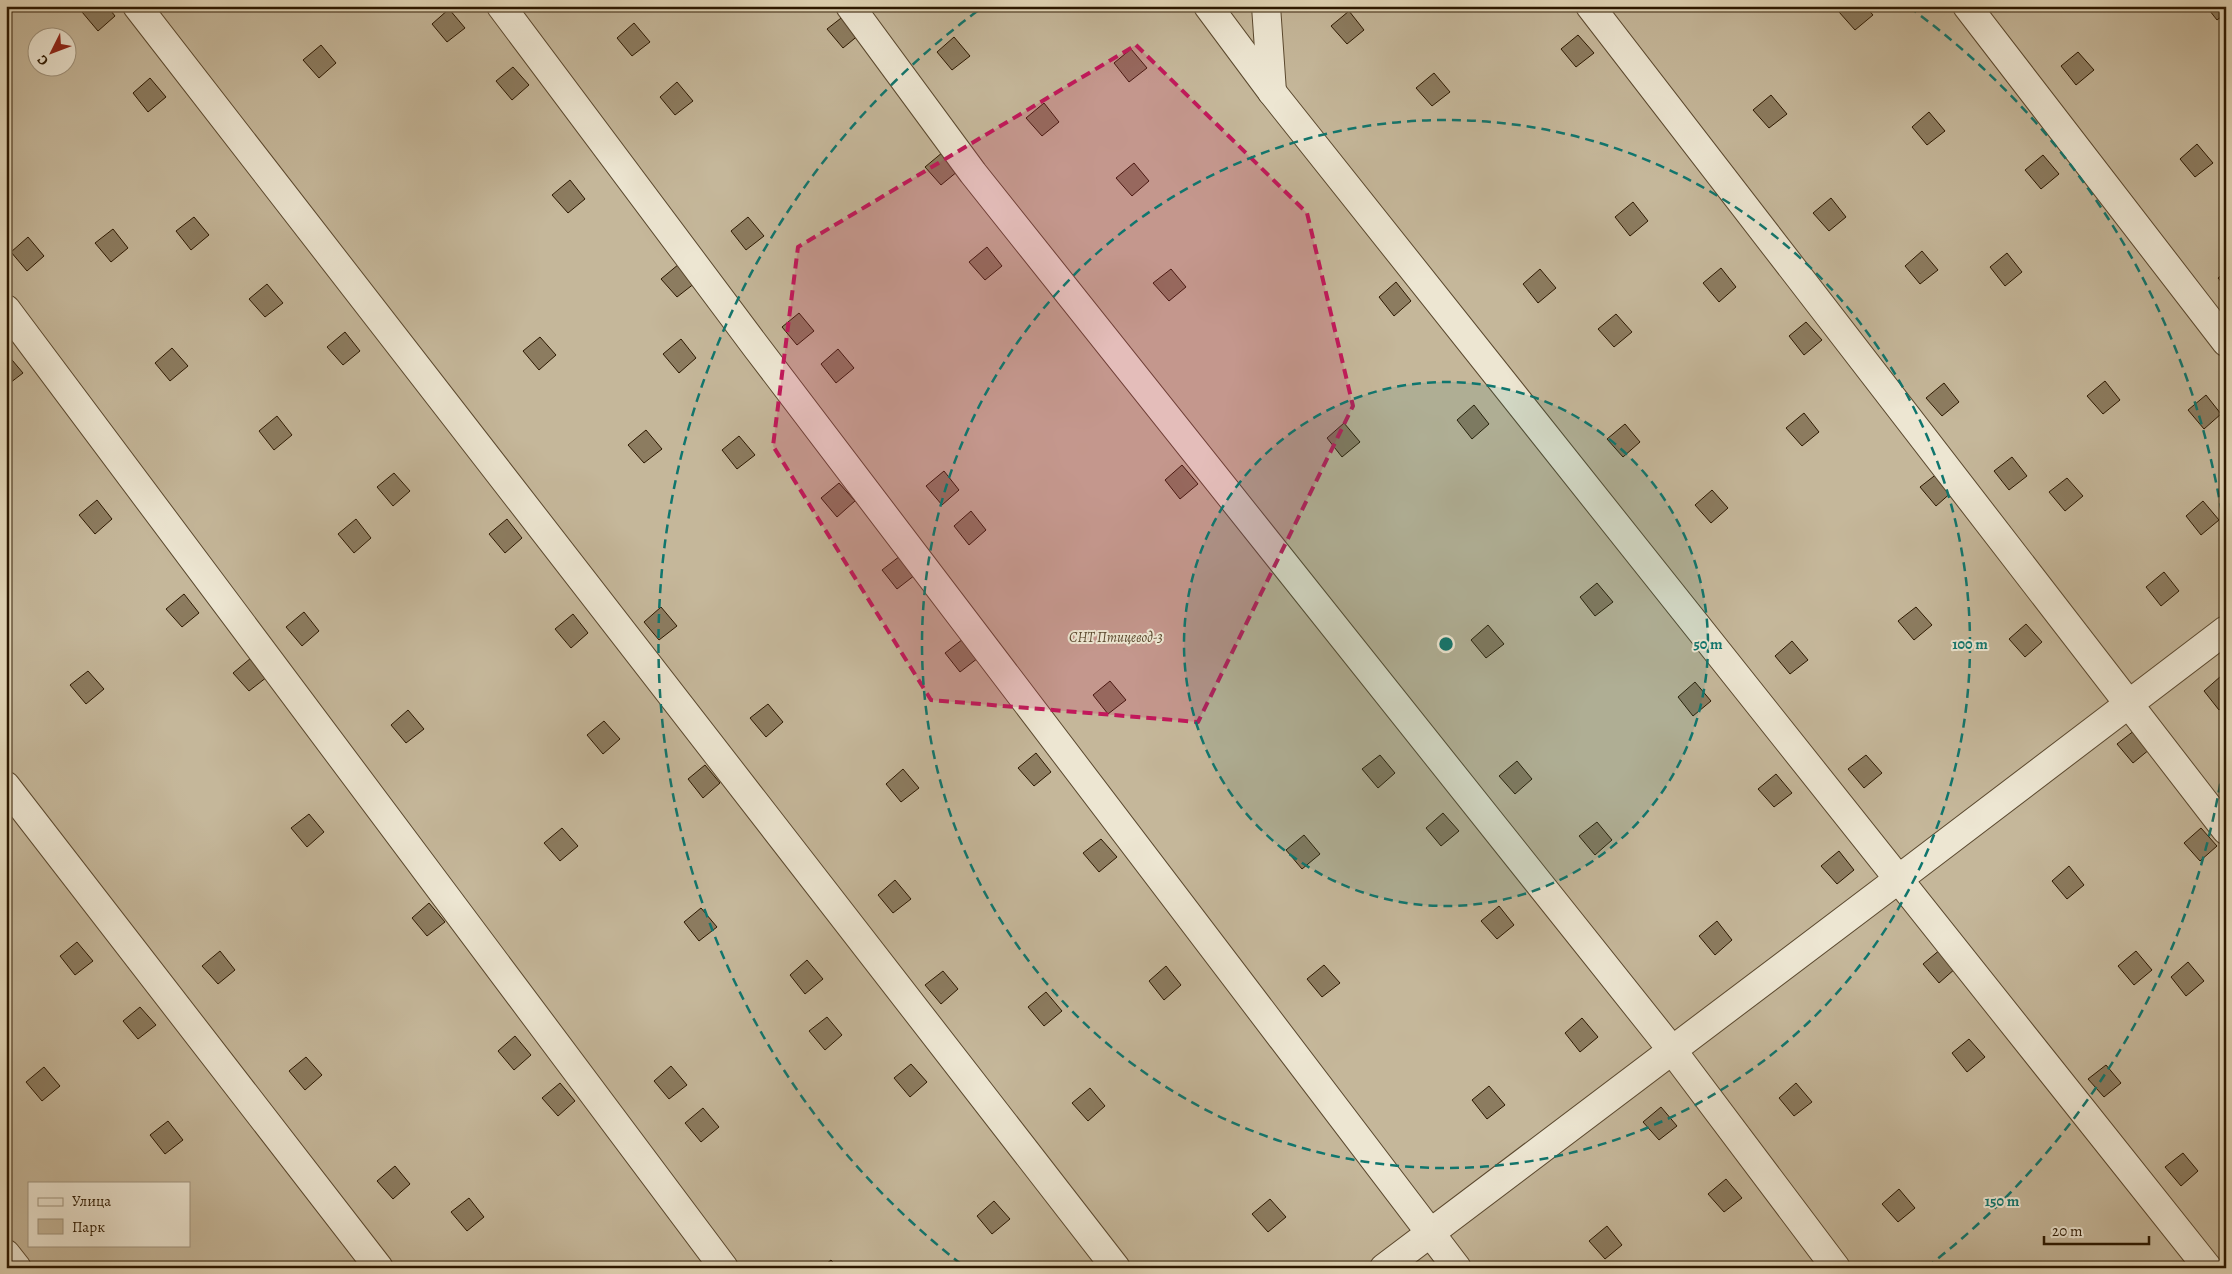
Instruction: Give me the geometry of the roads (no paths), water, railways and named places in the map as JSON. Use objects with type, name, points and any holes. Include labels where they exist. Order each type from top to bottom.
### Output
[{"type":"lane","points":[[136,6],[1116,1268]]},
{"type":"lane","points":[[501,6],[757,348],[1457,1268]]},
{"type":"lane","points":[[850,6],[973,172],[1672,1050],[1836,1268]]},
{"type":"lane","points":[[1208,6],[1272,92],[1900,878],[2208,1268]]},
{"type":"lane","points":[[1266,6],[1272,92]]},
{"type":"lane","points":[[1590,6],[2226,830]]},
{"type":"lane","points":[[1968,6],[2226,342]]},
{"type":"lane","points":[[6,309],[724,1268]]},
{"type":"lane","points":[[1384,1268],[2226,630]]},
{"type":"lane","points":[[6,786],[379,1268]]},
{"type":"lane","points":[[6,1254],[17,1268]]},
{"type":"park label","name":"СНТ Птицевод-3","points":[[1116,637]]}]
